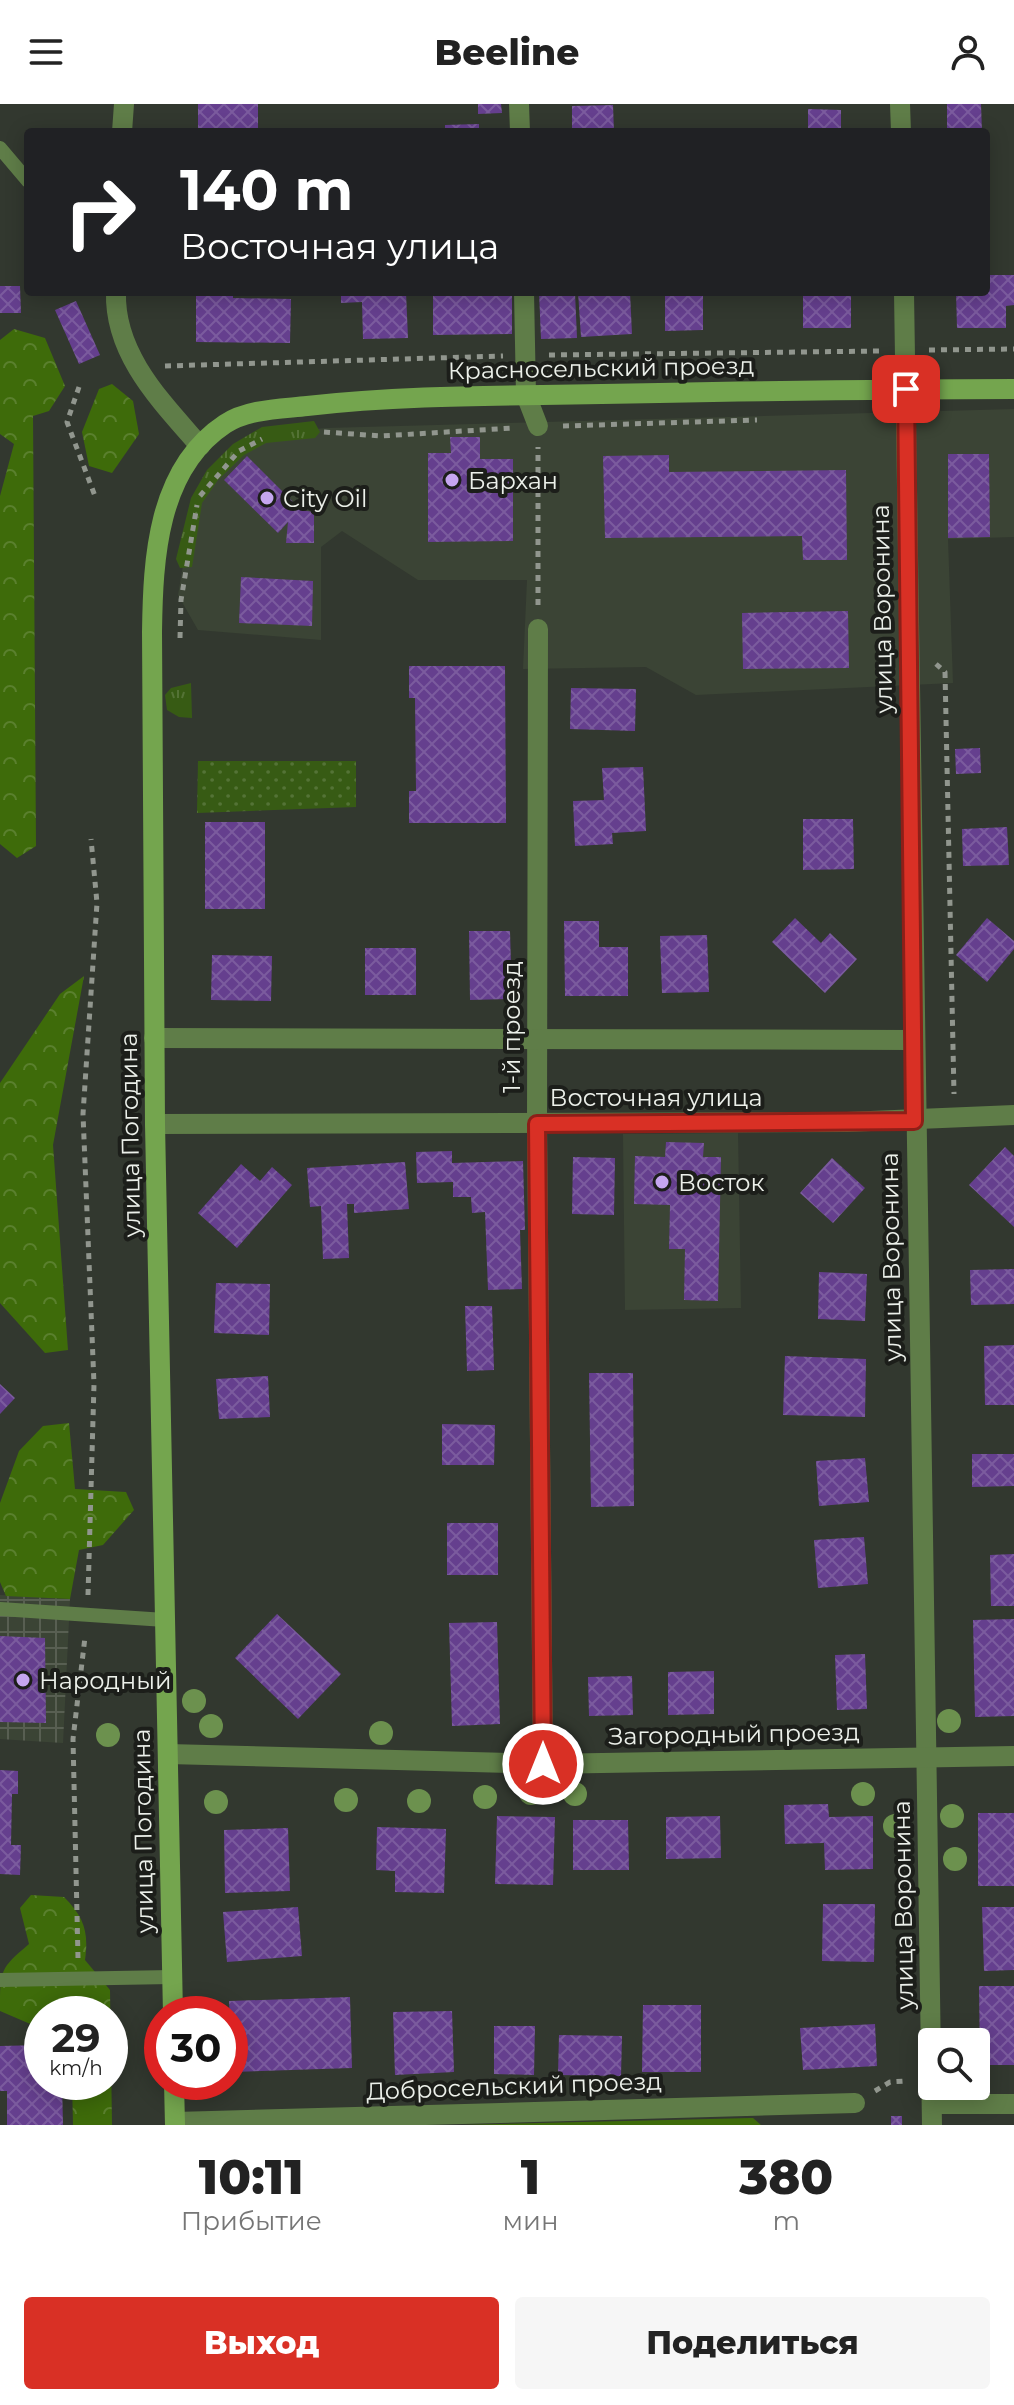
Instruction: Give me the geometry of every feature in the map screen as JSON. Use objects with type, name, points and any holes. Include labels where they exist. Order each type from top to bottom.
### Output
[{"type":"street","points":[[122,128],[124,104]]},
{"type":"street","points":[[519,104],[520,128]]},
{"type":"street","points":[[900,104],[901,128]]},
{"type":"street","points":[[524,296],[526,395],[538,426]]},
{"type":"street","name":"улица Воронина","points":[[904,296],[914,1121],[928,1757],[932,2115]]},
{"type":"street","points":[[112,297],[136,367],[200,446]]},
{"type":"street","name":"Красносельский проезд","points":[[200,446],[226,423],[262,411],[380,397],[1014,389]]},
{"type":"street","name":"улица Погодина","points":[[173,1996],[155,1124],[154,563],[166,509],[179,473],[200,446]]},
{"type":"street","name":"1-й проезд","points":[[538,629],[537,1124],[543,1764]]},
{"type":"street","points":[[154,1038],[913,1040]]},
{"type":"street","name":"Восточная улица","points":[[155,1124],[914,1121],[1014,1115]]},
{"type":"street","name":"Загородный проезд","points":[[168,1754],[543,1764],[1014,1756]]},
{"type":"street","points":[[174,2100],[175,2123]]},
{"type":"street","name":"Добросельский проезд","points":[[175,2123],[855,2103]]},
{"type":"street","points":[[932,2115],[1014,2104]]},
{"type":"lane","points":[[0,148],[24,176]]},
{"type":"lane","points":[[0,1609],[165,1620]]},
{"type":"lane","points":[[0,1980],[172,1977]]},
{"type":"path","points":[[136,367],[526,355],[1014,349]]},
{"type":"path","points":[[79,387],[67,422],[95,496]]},
{"type":"path","points":[[320,432],[369,436],[538,426],[762,419]]},
{"type":"path","points":[[538,426],[538,629]]},
{"type":"path","points":[[181,600],[198,500],[239,451],[265,437]]},
{"type":"path","points":[[908,637],[945,672],[954,1119]]},
{"type":"path","points":[[79,1979],[73,1739],[88,1615],[94,1384],[83,1114],[97,903],[91,839]]},
{"type":"path","points":[[890,2082],[907,2081]]},
{"type":"shaded area","points":[[1014,409],[1014,537],[948,539],[953,683],[696,695],[646,667],[523,669],[527,580],[418,580],[342,531],[321,547],[321,640],[198,630],[178,595],[194,500],[263,434],[326,428]]},
{"type":"shaded area","points":[[738,1133],[741,1308],[625,1310],[623,1134]]},
{"type":"shaded area","points":[[0,1595],[70,1599],[63,1743],[0,1739]]},
{"type":"green space","points":[[14,329],[45,338],[65,386],[49,411],[33,416],[36,846],[17,858],[0,844],[0,496],[14,444],[0,434],[0,340]]},
{"type":"green space","points":[[112,384],[133,401],[139,434],[112,473],[89,466],[82,432],[99,389]]},
{"type":"green space","points":[[314,421],[320,432],[315,438],[266,443],[244,455],[218,480],[202,503],[192,567],[180,568],[176,559],[191,498],[207,470],[233,444],[262,427]]},
{"type":"green space","points":[[191,683],[192,718],[179,717],[167,710],[165,695],[171,688]]},
{"type":"green space","points":[[198,761],[356,761],[356,807],[197,813]]},
{"type":"green space","points":[[84,976],[53,1145],[68,1350],[45,1353],[0,1303],[0,1083],[60,994]]},
{"type":"green space","points":[[69,1423],[75,1489],[126,1492],[134,1510],[103,1545],[79,1550],[70,1599],[6,1596],[0,1582],[0,1503],[19,1451],[43,1426]]},
{"type":"green space","points":[[31,1895],[64,1897],[84,1926],[85,1960],[110,1990],[110,1996],[24,1996],[24,2021],[0,2011],[0,1986],[4,1971],[29,1944],[20,1908]]},
{"type":"green space","points":[[72,2100],[112,2100],[112,2125],[73,2125]]},
{"type":"green space","points":[[753,2118],[761,2125],[461,2125]]},
{"type":"building","points":[[198,104],[258,104],[258,128],[198,128]]},
{"type":"building","points":[[478,104],[501,104],[502,113],[478,114]]},
{"type":"building","points":[[947,104],[981,104],[982,128],[947,128]]},
{"type":"building","points":[[613,105],[614,128],[572,128],[572,106]]},
{"type":"building","points":[[808,109],[841,110],[841,128],[808,128]]},
{"type":"building","points":[[479,124],[479,128],[445,128],[445,125]]},
{"type":"building","points":[[990,275],[1014,275],[1014,305],[1006,306],[1006,328],[957,328],[956,296],[990,296]]},
{"type":"building","points":[[0,286],[20,286],[21,313],[0,313]]},
{"type":"building","points":[[196,296],[291,299],[290,343],[196,342]]},
{"type":"building","points":[[341,296],[406,296],[408,338],[363,339],[362,302],[341,303]]},
{"type":"building","points":[[433,296],[512,296],[512,334],[433,335]]},
{"type":"building","points":[[539,296],[575,296],[577,338],[541,339]]},
{"type":"building","points":[[578,296],[630,296],[632,334],[581,337]]},
{"type":"building","points":[[665,296],[703,296],[703,330],[665,331]]},
{"type":"building","points":[[803,296],[851,296],[851,328],[803,328]]},
{"type":"building","points":[[76,301],[100,355],[79,364],[55,310]]},
{"type":"building","points":[[450,437],[480,437],[480,459],[513,459],[513,541],[428,542],[428,453],[451,453]]},
{"type":"building","points":[[948,454],[989,454],[990,537],[948,538]]},
{"type":"building","points":[[669,455],[669,472],[846,470],[847,560],[803,560],[802,536],[605,538],[603,456]]},
{"type":"building","points":[[247,456],[301,510],[314,512],[314,543],[286,543],[288,522],[278,533],[224,480]]},
{"type":"building","points":[[241,577],[313,581],[312,626],[239,623]]},
{"type":"building","points":[[848,611],[849,668],[743,669],[742,613]]},
{"type":"building","points":[[409,666],[505,666],[506,823],[409,823],[409,791],[416,791],[415,698],[409,698]]},
{"type":"building","points":[[571,688],[636,689],[635,731],[570,729]]},
{"type":"building","points":[[980,748],[981,773],[956,774],[955,749]]},
{"type":"building","points":[[643,767],[646,831],[612,833],[613,844],[575,846],[573,801],[604,800],[602,768]]},
{"type":"building","points":[[803,819],[853,819],[854,869],[803,870]]},
{"type":"building","points":[[205,822],[265,822],[265,909],[205,909]]},
{"type":"building","points":[[1007,827],[1009,865],[963,866],[962,829]]},
{"type":"building","points":[[795,918],[821,943],[830,933],[857,959],[825,993],[772,942]]},
{"type":"building","points":[[987,918],[1014,941],[1014,949],[987,982],[956,955]]},
{"type":"building","points":[[564,921],[599,921],[599,947],[628,947],[628,996],[565,996]]},
{"type":"building","points":[[469,931],[510,931],[512,999],[470,1000]]},
{"type":"building","points":[[707,935],[709,992],[662,993],[660,936]]},
{"type":"building","points":[[365,948],[416,948],[416,995],[365,995]]},
{"type":"building","points":[[212,955],[272,956],[271,1001],[211,1000]]},
{"type":"building","points":[[666,1142],[704,1143],[703,1157],[721,1157],[718,1301],[684,1300],[685,1249],[669,1249],[670,1205],[634,1204],[635,1156],[665,1157]]},
{"type":"building","points":[[1005,1147],[1014,1156],[1014,1227],[969,1185]]},
{"type":"building","points":[[452,1151],[452,1163],[523,1161],[525,1230],[520,1230],[522,1289],[488,1290],[485,1212],[472,1213],[471,1197],[453,1197],[453,1182],[417,1183],[416,1152]]},
{"type":"building","points":[[573,1157],[615,1158],[614,1215],[572,1214]]},
{"type":"building","points":[[832,1158],[865,1188],[833,1223],[800,1193]]},
{"type":"building","points":[[405,1162],[409,1209],[354,1213],[354,1204],[347,1204],[349,1258],[323,1259],[321,1206],[310,1207],[307,1168]]},
{"type":"building","points":[[241,1164],[260,1181],[272,1167],[292,1185],[237,1248],[198,1213]]},
{"type":"building","points":[[1014,1269],[1014,1304],[971,1305],[970,1270]]},
{"type":"building","points":[[819,1272],[867,1274],[865,1321],[818,1319]]},
{"type":"building","points":[[216,1283],[270,1284],[269,1335],[214,1333]]},
{"type":"building","points":[[465,1306],[492,1306],[494,1370],[467,1371]]},
{"type":"building","points":[[1014,1345],[1014,1405],[985,1405],[984,1346]]},
{"type":"building","points":[[785,1356],[866,1359],[865,1417],[783,1415]]},
{"type":"building","points":[[589,1373],[633,1373],[634,1506],[591,1507]]},
{"type":"building","points":[[268,1376],[270,1417],[219,1419],[216,1379]]},
{"type":"building","points":[[0,1384],[15,1398],[0,1414]]},
{"type":"building","points":[[442,1424],[495,1425],[494,1465],[442,1465]]},
{"type":"building","points":[[972,1454],[1014,1454],[1014,1486],[972,1487]]},
{"type":"building","points":[[865,1458],[869,1502],[819,1506],[816,1461]]},
{"type":"building","points":[[447,1523],[498,1523],[498,1575],[447,1575]]},
{"type":"building","points":[[864,1537],[868,1584],[818,1588],[814,1540]]},
{"type":"building","points":[[1014,1554],[1014,1606],[991,1606],[990,1555]]},
{"type":"building","points":[[277,1614],[341,1674],[298,1719],[235,1658]]},
{"type":"building","points":[[1014,1619],[1014,1716],[975,1717],[973,1620]]},
{"type":"building","points":[[497,1622],[500,1724],[452,1726],[449,1623]]},
{"type":"building","name":"Народный","points":[[0,1636],[45,1638],[46,1723],[0,1722]]},
{"type":"building","points":[[865,1654],[867,1709],[837,1710],[835,1655]]},
{"type":"building","points":[[714,1671],[714,1714],[668,1715],[668,1672]]},
{"type":"building","points":[[632,1676],[633,1715],[589,1716],[588,1677]]},
{"type":"building","points":[[0,1770],[18,1771],[18,1794],[12,1794],[11,1845],[21,1845],[20,1875],[0,1874]]},
{"type":"building","points":[[828,1804],[829,1817],[873,1816],[873,1869],[825,1870],[824,1843],[785,1844],[784,1805]]},
{"type":"building","points":[[978,1813],[1014,1813],[1014,1886],[978,1886]]},
{"type":"building","points":[[497,1816],[555,1817],[553,1885],[495,1884]]},
{"type":"building","points":[[720,1816],[721,1858],[666,1859],[666,1817]]},
{"type":"building","points":[[573,1820],[628,1820],[629,1870],[573,1870]]},
{"type":"building","points":[[377,1827],[446,1829],[444,1893],[395,1892],[395,1871],[376,1870]]},
{"type":"building","points":[[288,1828],[290,1891],[225,1893],[224,1830]]},
{"type":"building","points":[[823,1904],[875,1904],[874,1962],[822,1961]]},
{"type":"building","points":[[298,1907],[302,1956],[227,1962],[223,1912]]},
{"type":"building","points":[[982,1907],[1014,1907],[1014,1970],[984,1971]]},
{"type":"building","points":[[979,1986],[1014,1986],[1014,2065],[990,2065],[990,2028],[980,2028]]},
{"type":"building","points":[[350,1997],[352,2068],[248,2071],[248,2000]]},
{"type":"building","points":[[643,2005],[701,2005],[701,2072],[642,2072]]},
{"type":"building","points":[[452,2011],[454,2072],[395,2075],[393,2012]]},
{"type":"building","points":[[875,2024],[877,2066],[803,2070],[800,2028]]},
{"type":"building","points":[[494,2026],[535,2026],[534,2075],[494,2074]]},
{"type":"building","points":[[559,2035],[622,2036],[621,2076],[558,2075]]},
{"type":"building","points":[[24,2045],[24,2100],[62,2100],[63,2125],[7,2125],[7,2091],[0,2091],[0,2046]]},
{"type":"building","points":[[891,2116],[902,2116],[902,2125],[891,2125]]},
{"type":"place","name":"Бархан","points":[[452,480]]},
{"type":"place","name":"City Oil","points":[[267,498]]},
{"type":"place","name":"Восток","points":[[662,1182]]},
{"type":"place","name":"Народный","points":[[23,1680]]},
{"type":"route","points":[[543,1764],[537,1124],[914,1121],[906,389]]}]
